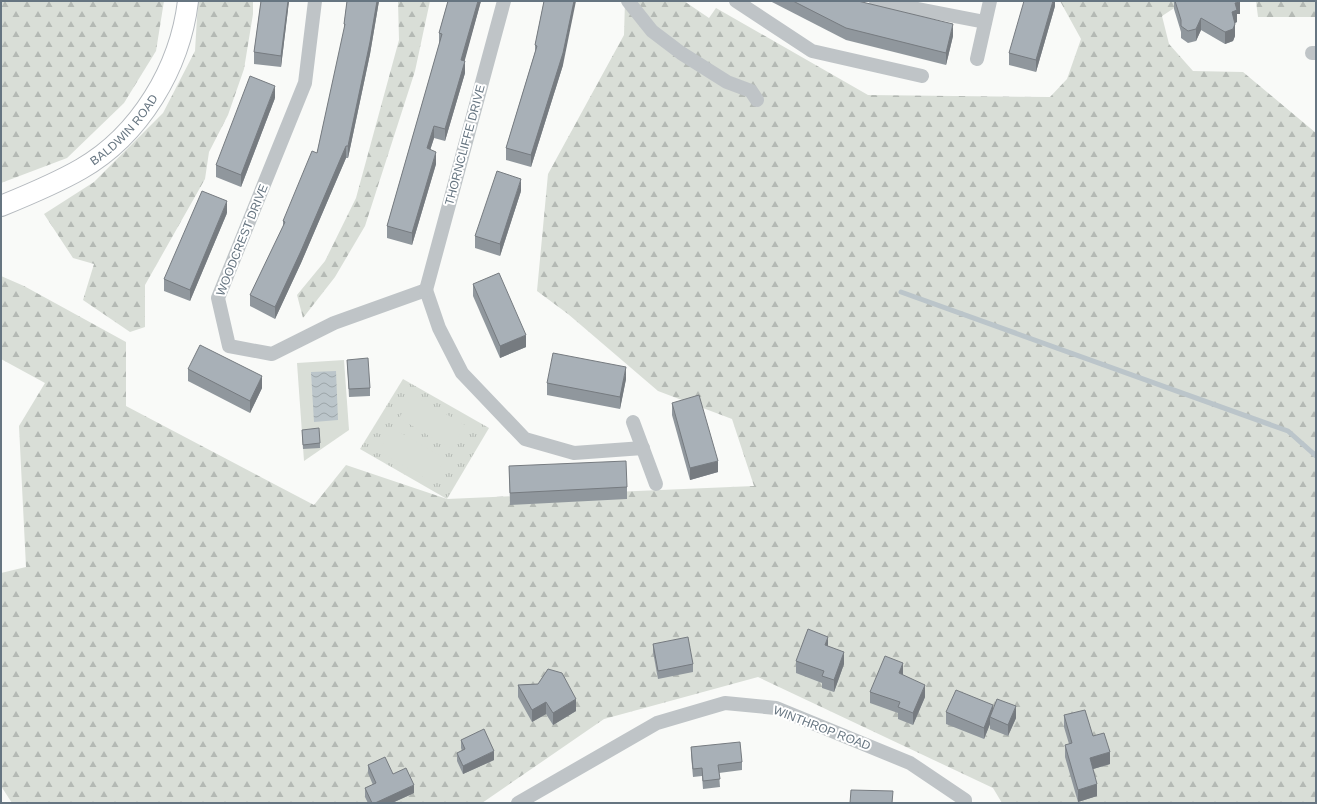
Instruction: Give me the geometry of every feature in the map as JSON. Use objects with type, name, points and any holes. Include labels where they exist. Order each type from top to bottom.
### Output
[{"type":"street","name":"BALDWIN ROAD","points":[[1,206],[55,183],[82,169],[112,148],[153,99],[169,69],[180,40],[188,1]]},
{"type":"street","name":"WOODCREST DRIVE","points":[[315,1],[305,83],[218,298],[229,346],[272,354],[334,323],[426,290]]},
{"type":"street","name":"THORNCLIFFE DRIVE","points":[[426,290],[504,1]]},
{"type":"street","points":[[628,1],[652,31],[681,53],[727,82],[751,91],[757,100]]},
{"type":"street","points":[[736,1],[812,51],[922,76]]},
{"type":"street","points":[[876,1],[986,22]]},
{"type":"street","points":[[977,59],[990,1]]},
{"type":"street","points":[[426,290],[439,328],[462,374],[525,439],[574,454],[643,448]]},
{"type":"street","points":[[633,422],[656,484]]},
{"type":"street","name":"WINTHROP ROAD","points":[[518,803],[657,723],[725,703],[776,708],[910,763],[964,800],[965,803]]},
{"type":"green space","points":[[1,1],[164,1],[156,51],[124,103],[67,158],[1,183]]},
{"type":"green space","points":[[198,1],[253,1],[253,14],[244,69],[228,115],[209,152],[205,179],[145,285],[145,327],[130,332],[83,300],[94,264],[73,258],[44,214],[94,182],[163,113],[195,51]]},
{"type":"green space","points":[[398,1],[430,1],[415,71],[365,226],[335,277],[303,318],[297,295],[325,261],[356,198],[399,40]]},
{"type":"green space","points":[[625,1],[684,1],[709,18],[716,8],[868,95],[1050,97],[1067,79],[1081,39],[1060,1],[1185,1],[1162,16],[1169,44],[1193,71],[1243,72],[1316,133],[1316,803],[1002,803],[993,788],[758,677],[604,719],[482,803],[12,803],[1,786],[1,573],[26,567],[19,426],[45,383],[1,359],[1,276],[24,286],[126,342],[126,406],[314,505],[346,465],[447,499],[754,486],[732,419],[658,391],[568,314],[537,291],[548,174],[624,35]]},
{"type":"green space","points":[[1256,1],[1316,1],[1316,17],[1258,17]]},
{"type":"green space","points":[[344,360],[349,430],[304,461],[297,363]]},
{"type":"green space","points":[[403,379],[489,428],[447,499],[360,449]]},
{"type":"green space","points":[[413,395],[465,425],[451,449],[399,418]]},
{"type":"green space","points":[[393,428],[445,459],[431,482],[379,451]]},
{"type":"water","points":[[336,371],[338,420],[314,422],[311,372]]},
{"type":"building","points":[[261,1],[288,1],[281,56],[254,52]]},
{"type":"building","points":[[347,1],[377,1],[348,146],[346,146],[275,307],[250,295],[285,222],[283,221],[312,151],[317,153],[345,24]]},
{"type":"building","points":[[448,1],[478,1],[461,60],[465,61],[445,129],[434,126],[427,148],[436,152],[412,233],[387,226],[442,34],[439,33]]},
{"type":"building","points":[[544,1],[574,1],[563,53],[531,155],[506,148],[537,46],[535,45]]},
{"type":"building","points":[[793,1],[858,1],[953,24],[946,53],[846,28]]},
{"type":"building","points":[[1024,1],[1053,1],[1036,60],[1009,53]]},
{"type":"building","points":[[1175,1],[1240,2],[1235,3],[1237,10],[1232,12],[1235,24],[1233,29],[1225,32],[1201,18],[1196,29],[1188,31],[1181,26],[1181,20]]},
{"type":"building","points":[[250,76],[275,86],[241,175],[216,165]]},
{"type":"building","points":[[497,171],[521,179],[500,244],[475,236]]},
{"type":"building","points":[[202,191],[227,201],[190,290],[164,279]]},
{"type":"building","points":[[499,273],[526,335],[500,346],[473,284]]},
{"type":"building","points":[[200,345],[262,376],[250,401],[188,369]]},
{"type":"building","points":[[553,353],[626,367],[620,397],[547,383]]},
{"type":"building","points":[[368,358],[370,388],[349,389],[347,360]]},
{"type":"building","points":[[699,395],[718,461],[690,468],[672,403]]},
{"type":"building","points":[[319,428],[320,443],[303,445],[302,430]]},
{"type":"building","points":[[626,461],[627,487],[510,493],[509,466]]},
{"type":"building","points":[[808,629],[828,637],[825,645],[844,652],[834,680],[822,676],[824,671],[796,661]]},
{"type":"building","points":[[688,637],[693,664],[658,671],[653,644]]},
{"type":"building","points":[[885,656],[903,663],[899,673],[925,685],[913,713],[898,707],[900,702],[870,692]]},
{"type":"building","points":[[548,669],[562,673],[576,699],[553,713],[546,702],[532,710],[518,685],[538,684]]},
{"type":"building","points":[[956,690],[993,705],[984,728],[946,712]]},
{"type":"building","points":[[997,699],[1016,706],[1008,725],[990,717]]},
{"type":"building","points":[[1085,710],[1093,736],[1104,733],[1110,752],[1090,758],[1097,784],[1078,790],[1065,745],[1072,743],[1064,715]]},
{"type":"building","points":[[484,729],[494,751],[463,766],[457,753],[465,749],[461,740]]},
{"type":"building","points":[[740,742],[742,762],[718,765],[720,779],[703,781],[702,768],[693,769],[691,747]]},
{"type":"building","points":[[385,757],[393,774],[406,768],[414,785],[372,803],[365,788],[376,783],[368,765]]},
{"type":"building","points":[[851,790],[893,791],[892,803],[850,803]]},
{"type":"waterway","points":[[901,292],[1288,431],[1316,456]]}]
